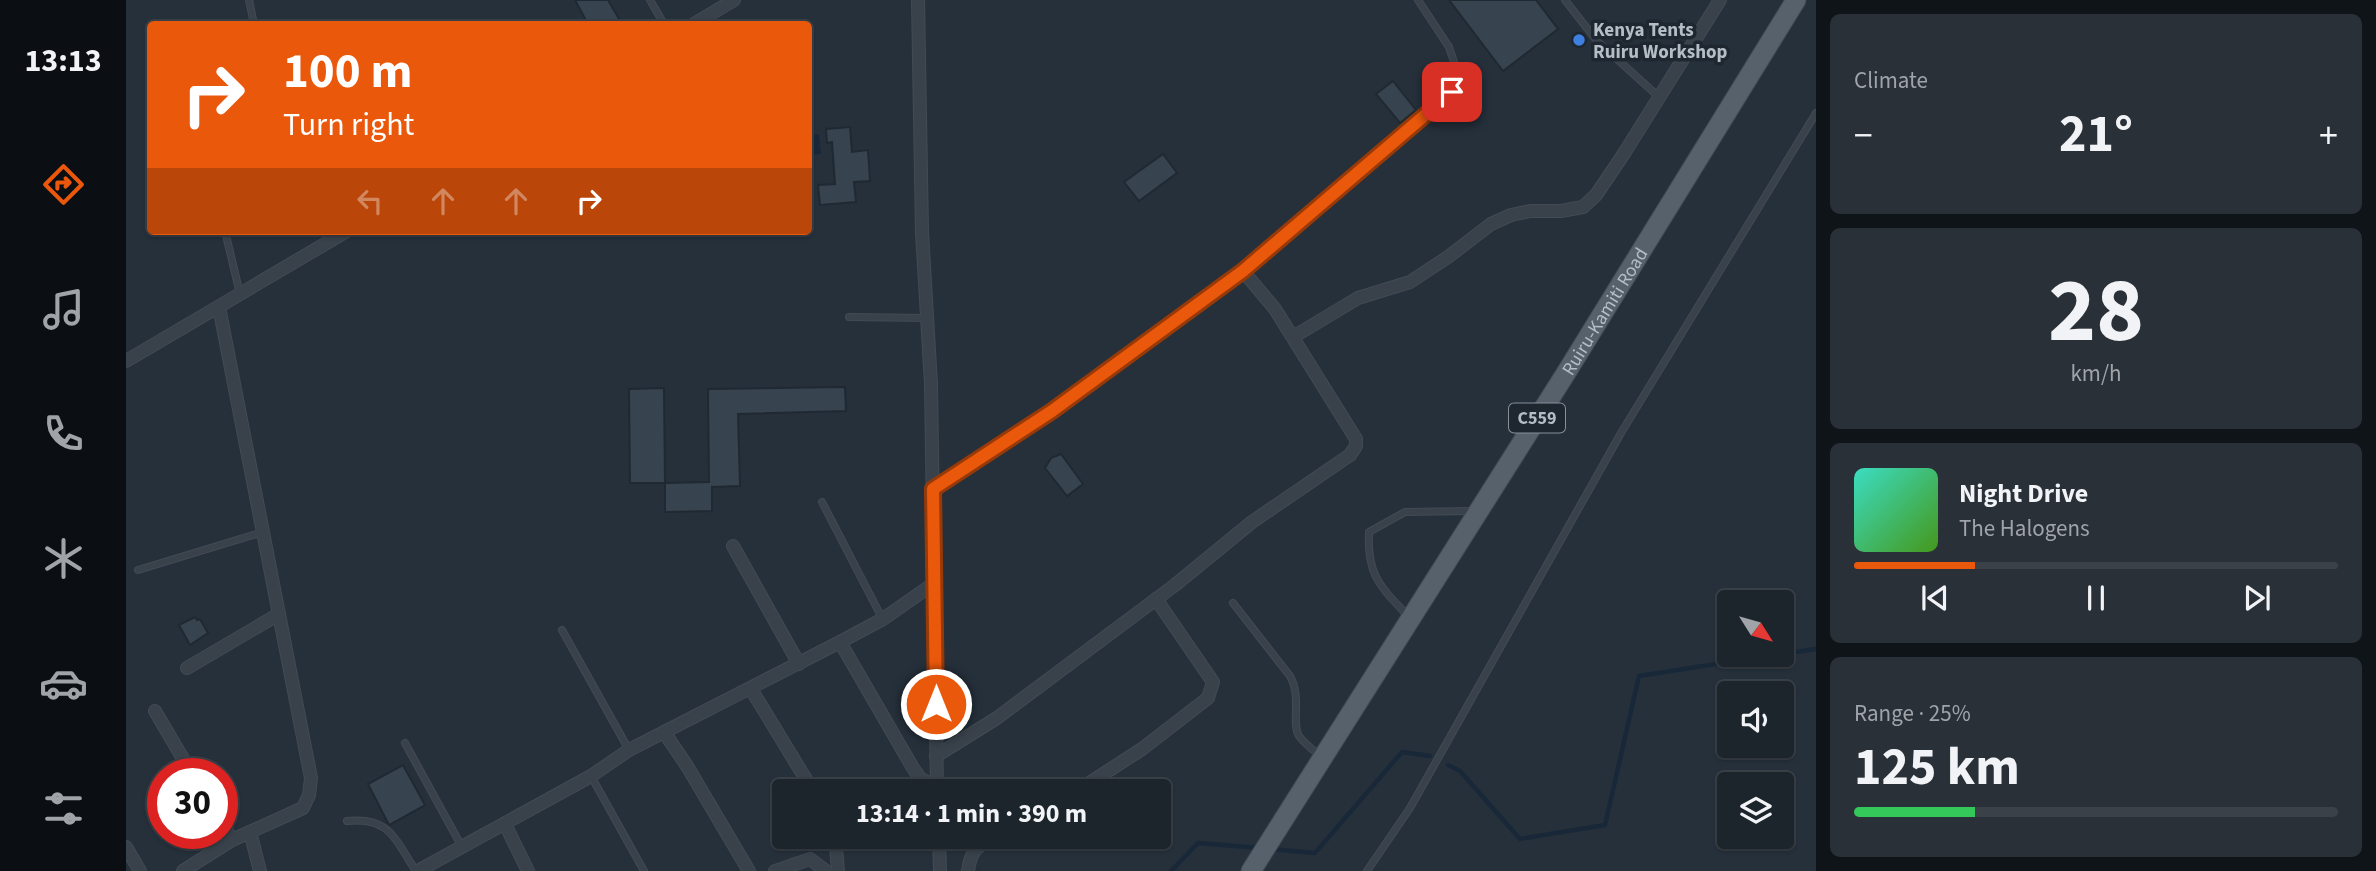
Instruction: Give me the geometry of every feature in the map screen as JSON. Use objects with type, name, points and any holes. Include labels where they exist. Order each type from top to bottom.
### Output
[{"type":"main road","name":"Ruiru-Kamiti Road","points":[[1251,871],[1566,373],[1796,0]]},
{"type":"street","points":[[699,21],[734,0]]},
{"type":"street","points":[[918,0],[922,232],[928,318],[936,582],[937,779]]},
{"type":"street","points":[[1293,337],[1358,298],[1410,282],[1491,224],[1511,215],[1583,207],[1596,195],[1720,0]]},
{"type":"street","points":[[126,361],[219,307],[331,235]]},
{"type":"street","points":[[933,489],[1052,411],[1243,271],[1275,309],[1351,430],[1356,446],[1350,455],[1252,522],[997,718],[936,756]]},
{"type":"street","points":[[219,307],[311,778],[309,795],[303,808],[238,837]]},
{"type":"street","points":[[733,546],[799,664]]},
{"type":"street","points":[[417,871],[591,776],[629,750],[883,619],[936,582]]},
{"type":"street","points":[[1096,779],[1142,749],[1208,698],[1212,690],[1213,682],[1156,598]]},
{"type":"street","points":[[187,668],[279,614]]},
{"type":"street","points":[[840,642],[921,779]]},
{"type":"street","points":[[751,689],[806,779]]},
{"type":"street","points":[[155,711],[183,758]]},
{"type":"street","points":[[664,732],[749,871]]},
{"type":"street","points":[[505,824],[528,871]]},
{"type":"street","points":[[250,832],[260,871]]},
{"type":"street","points":[[126,847],[140,871]]},
{"type":"street","points":[[183,871],[218,849]]},
{"type":"street","points":[[836,849],[838,871]]},
{"type":"street","points":[[939,849],[940,871]]},
{"type":"street","points":[[968,871],[970,856],[975,849]]},
{"type":"street","points":[[775,871],[810,859],[826,871]]},
{"type":"lane","points":[[249,0],[253,21]]},
{"type":"lane","points":[[650,0],[662,21]]},
{"type":"lane","points":[[1243,271],[1452,92],[1455,65],[1448,47],[1418,0]]},
{"type":"lane","points":[[1565,0],[1597,41],[1659,97]]},
{"type":"lane","points":[[1367,871],[1417,796],[1620,433],[1816,113]]},
{"type":"lane","points":[[226,235],[240,294]]},
{"type":"lane","points":[[849,317],[928,318]]},
{"type":"lane","points":[[822,502],[883,619]]},
{"type":"lane","points":[[1412,619],[1379,584],[1368,554],[1369,532],[1405,512],[1478,511]]},
{"type":"lane","points":[[138,570],[263,532]]},
{"type":"lane","points":[[1233,603],[1290,676],[1298,699],[1295,725],[1298,735],[1322,758]]},
{"type":"lane","points":[[562,631],[629,750]]},
{"type":"lane","points":[[405,743],[463,847]]},
{"type":"lane","points":[[591,776],[644,871]]},
{"type":"lane","points":[[347,821],[371,820],[385,827],[417,871]]},
{"type":"water","points":[[819,134],[821,154],[812,155],[812,135]]},
{"type":"building","points":[[575,0],[608,0],[620,21],[586,21]]},
{"type":"building","points":[[1449,0],[1536,0],[1558,29],[1503,71]]},
{"type":"building","points":[[1393,81],[1416,110],[1400,123],[1376,94]]},
{"type":"building","points":[[850,127],[852,152],[868,150],[870,181],[854,182],[856,202],[820,205],[818,185],[835,184],[832,142],[827,143],[826,129]]},
{"type":"building","points":[[1163,154],[1177,173],[1139,201],[1124,182]]},
{"type":"building","points":[[845,387],[846,411],[738,414],[740,486],[712,487],[712,511],[665,512],[665,483],[709,482],[708,389]]},
{"type":"building","points":[[664,388],[665,483],[630,483],[629,389]]},
{"type":"building","points":[[1061,454],[1083,484],[1067,496],[1045,468],[1051,458]]},
{"type":"building","points":[[195,617],[200,619],[208,633],[190,645],[179,625]]},
{"type":"building","points":[[403,765],[425,805],[389,825],[368,784]]},
{"type":"waterway","points":[[1794,652],[1816,649]]},
{"type":"waterway","points":[[1448,765],[1460,771],[1520,839],[1605,825],[1639,676],[1717,664]]},
{"type":"waterway","points":[[1271,849],[1315,853],[1402,752],[1430,756]]},
{"type":"waterway","points":[[1171,871],[1198,843],[1259,848]]},
{"type":"place","name":"Kenya Tents Ruiru Workshop","points":[[1579,40]]},
{"type":"route","points":[[936,704],[933,489],[1052,411],[1243,271],[1452,92]]}]
